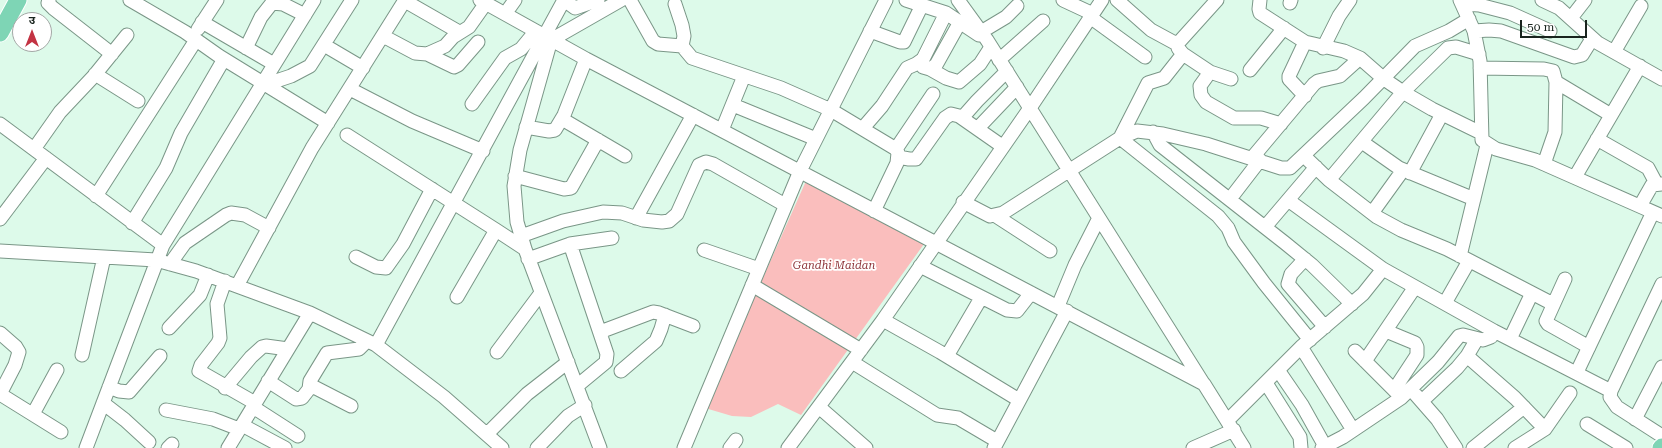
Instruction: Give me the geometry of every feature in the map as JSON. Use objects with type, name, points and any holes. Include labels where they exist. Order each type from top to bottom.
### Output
[{"type":"main road","points":[[0,33],[18,0]]},
{"type":"street","points":[[49,0],[48,3],[53,8],[112,54]]},
{"type":"street","points":[[130,0],[194,39],[224,60],[263,82],[328,123]]},
{"type":"street","points":[[96,196],[194,39],[202,22],[216,0]]},
{"type":"street","points":[[89,446],[109,386],[163,245],[314,0]]},
{"type":"street","points":[[263,82],[273,82],[306,69],[316,59],[352,0]]},
{"type":"street","points":[[238,286],[328,123],[405,0],[459,32]]},
{"type":"street","points":[[505,14],[515,0]]},
{"type":"street","points":[[309,389],[310,381],[327,352],[359,349],[372,343],[455,203],[564,0],[576,8],[598,0]]},
{"type":"street","points":[[472,104],[505,58],[544,36],[621,0]]},
{"type":"street","points":[[630,0],[653,41],[663,45],[682,46],[692,58],[781,88],[831,110],[863,128],[897,153],[909,159],[916,158],[948,115],[954,114],[978,128],[1002,146]]},
{"type":"street","points":[[686,447],[800,171],[886,0]]},
{"type":"street","points":[[906,0],[946,13],[986,40]]},
{"type":"street","points":[[958,0],[1007,71],[1231,425],[1240,447]]},
{"type":"street","points":[[1063,0],[1092,16],[1145,57]]},
{"type":"street","points":[[788,448],[883,320],[963,202],[1030,108],[1102,0]]},
{"type":"street","points":[[1117,0],[1151,30],[1175,43],[1183,54],[1210,72],[1231,79]]},
{"type":"street","points":[[1175,43],[1180,41],[1217,0]]},
{"type":"street","points":[[1260,0],[1260,13],[1305,42],[1323,48],[1344,51],[1360,58],[1403,92],[1442,114],[1481,133]]},
{"type":"street","points":[[1323,48],[1339,16],[1350,0]]},
{"type":"street","points":[[1544,0],[1566,14],[1592,39],[1662,79]]},
{"type":"street","points":[[1542,47],[1550,31],[1566,14],[1585,0]]},
{"type":"street","points":[[426,54],[445,46],[459,32],[469,27],[483,2],[586,59],[800,171],[935,244],[1062,308],[1204,384]]},
{"type":"street","points":[[1461,2],[1510,13],[1550,31]]},
{"type":"street","points":[[1461,2],[1474,31],[1479,54],[1482,140],[1487,145],[1544,164],[1658,214],[1577,372]]},
{"type":"street","points":[[246,48],[261,16],[272,3],[283,4],[305,15]]},
{"type":"street","points":[[674,4],[682,25],[684,36],[682,46]]},
{"type":"street","points":[[870,31],[904,42],[922,5]]},
{"type":"street","points":[[916,64],[930,69],[946,78],[959,82],[980,64],[986,40],[1017,6]]},
{"type":"street","points":[[1614,52],[1641,6]]},
{"type":"street","points":[[863,128],[886,101],[907,68],[916,64],[927,53],[946,13]]},
{"type":"street","points":[[996,216],[1120,138],[1137,131],[1153,132],[1206,144],[1286,169],[1290,168],[1384,78],[1415,46],[1449,31],[1469,19]]},
{"type":"street","points":[[999,60],[1043,21]]},
{"type":"street","points":[[202,22],[274,64]]},
{"type":"street","points":[[930,69],[938,62],[960,22]]},
{"type":"street","points":[[1250,70],[1284,28]]},
{"type":"street","points":[[1474,31],[1501,31],[1542,47],[1574,57],[1578,57],[1592,39]]},
{"type":"street","points":[[34,149],[60,112],[95,74],[127,35]]},
{"type":"street","points":[[383,36],[415,53],[426,54],[454,67],[458,65],[478,42]]},
{"type":"street","points":[[544,36],[515,176],[514,200],[526,254],[585,405],[600,448]]},
{"type":"street","points":[[1305,42],[1288,76],[1305,96]]},
{"type":"street","points":[[324,45],[363,68]]},
{"type":"street","points":[[1329,180],[1403,92],[1448,48],[1456,47],[1479,54]]},
{"type":"street","points":[[1120,138],[1148,83],[1164,78],[1183,54]]},
{"type":"street","points":[[1230,199],[1281,124],[1314,84],[1318,81],[1340,76],[1360,58]]},
{"type":"street","points":[[526,127],[553,132],[562,119],[586,59]]},
{"type":"street","points":[[132,223],[166,168],[180,133],[224,60]]},
{"type":"street","points":[[1575,177],[1640,66]]},
{"type":"street","points":[[1480,68],[1553,70],[1556,82],[1555,132],[1544,164]]},
{"type":"street","points":[[962,118],[1007,71]]},
{"type":"street","points":[[1210,72],[1200,86],[1201,95],[1206,102],[1234,118],[1261,118],[1281,124]]},
{"type":"street","points":[[95,74],[138,101]]},
{"type":"street","points":[[722,130],[744,76]]},
{"type":"street","points":[[1556,82],[1611,115]]},
{"type":"street","points":[[978,128],[1017,87]]},
{"type":"street","points":[[350,89],[412,121],[483,151]]},
{"type":"street","points":[[874,211],[897,153],[933,94]]},
{"type":"street","points":[[733,105],[816,140]]},
{"type":"street","points":[[1372,214],[1407,172],[1442,114]]},
{"type":"street","points":[[636,218],[693,115]]},
{"type":"street","points":[[562,119],[625,156]]},
{"type":"street","points":[[0,124],[163,245]]},
{"type":"street","points":[[1153,132],[1160,145],[1305,259],[1352,304]]},
{"type":"street","points":[[347,135],[496,230],[526,254]]},
{"type":"street","points":[[1120,138],[1218,216],[1228,228],[1234,242],[1305,343],[1353,430]]},
{"type":"street","points":[[515,176],[564,189],[571,188],[598,140]]},
{"type":"street","points":[[1597,140],[1648,168],[1659,183],[1652,185],[1640,206]]},
{"type":"street","points":[[1362,142],[1389,162],[1407,172],[1474,199]]},
{"type":"street","points":[[1445,303],[1464,259],[1474,199],[1487,145]]},
{"type":"street","points":[[1304,156],[1329,180],[1372,214],[1401,230],[1464,259],[1553,304]]},
{"type":"street","points":[[0,219],[46,158]]},
{"type":"street","points":[[521,236],[562,221],[603,212],[622,214],[662,222],[674,218],[699,165],[706,162],[713,164],[786,206]]},
{"type":"street","points":[[1266,227],[1316,167]]},
{"type":"street","points":[[356,257],[376,267],[386,268],[403,244],[432,189]]},
{"type":"street","points":[[1288,200],[1383,269],[1494,330],[1611,391]]},
{"type":"street","points":[[963,202],[983,213],[996,216],[1050,251]]},
{"type":"street","points":[[170,264],[185,243],[231,213],[245,215],[269,228]]},
{"type":"street","points":[[852,362],[937,415],[958,418],[996,445],[1020,400],[1062,308],[1075,265],[1099,218]]},
{"type":"street","points":[[457,297],[496,230]]},
{"type":"street","points":[[526,254],[570,244],[612,238]]},
{"type":"street","points":[[570,244],[608,358],[606,362],[577,386]]},
{"type":"street","points":[[704,250],[759,268]]},
{"type":"street","points":[[0,251],[156,260],[208,275],[310,313],[372,343],[444,397],[502,448]]},
{"type":"street","points":[[82,355],[104,257]]},
{"type":"street","points":[[1305,259],[1290,274],[1288,284],[1325,327]]},
{"type":"street","points":[[920,266],[981,298],[1012,312],[1020,309],[1031,293]]},
{"type":"street","points":[[1193,448],[1231,425],[1278,370],[1305,343],[1368,289],[1383,269]]},
{"type":"street","points":[[169,328],[200,295],[208,275]]},
{"type":"street","points":[[1565,279],[1547,318],[1548,324],[1590,347]]},
{"type":"street","points":[[224,281],[217,304],[220,338],[218,343],[201,365],[199,371],[254,405],[298,436]]},
{"type":"street","points":[[1662,284],[1611,391],[1610,397],[1612,402],[1662,436]]},
{"type":"street","points":[[752,285],[861,350]]},
{"type":"street","points":[[1365,361],[1415,287]]},
{"type":"street","points":[[497,352],[541,293]]},
{"type":"street","points":[[1510,338],[1532,293]]},
{"type":"street","points":[[947,356],[981,298]]},
{"type":"street","points":[[600,332],[648,313],[659,312],[693,326]]},
{"type":"street","points":[[231,447],[268,381],[310,313]]},
{"type":"street","points":[[621,371],[656,341],[665,315]]},
{"type":"street","points":[[883,320],[1020,400]]},
{"type":"street","points":[[1278,370],[1302,405],[1324,447],[1353,430],[1398,394],[1411,389],[1438,362],[1459,336],[1463,335],[1477,339],[1488,339],[1494,330]]},
{"type":"street","points":[[1386,331],[1415,343],[1417,347],[1417,355],[1398,394]]},
{"type":"street","points":[[0,333],[16,347],[19,352],[15,365],[0,394],[61,432]]},
{"type":"street","points":[[1422,401],[1467,356],[1477,339]]},
{"type":"street","points":[[225,388],[251,356],[262,347],[266,346],[288,349]]},
{"type":"street","points":[[1356,351],[1398,394]]},
{"type":"street","points":[[109,386],[120,391],[129,392],[160,356]]},
{"type":"street","points":[[1467,356],[1524,407],[1545,429]]},
{"type":"street","points":[[487,434],[527,394],[568,362]]},
{"type":"street","points":[[1635,419],[1662,367]]},
{"type":"street","points":[[33,414],[57,370]]},
{"type":"street","points":[[268,381],[296,399],[302,398],[309,389],[314,386],[351,406]]},
{"type":"street","points":[[1266,383],[1300,437],[1301,448]]},
{"type":"street","points":[[1411,389],[1437,419],[1456,448]]},
{"type":"street","points":[[1515,448],[1545,429],[1570,393]]},
{"type":"street","points":[[103,404],[126,420],[149,442]]},
{"type":"street","points":[[537,448],[568,416],[585,405]]},
{"type":"street","points":[[819,407],[864,447]]},
{"type":"street","points":[[1473,448],[1524,407]]},
{"type":"street","points":[[166,410],[213,419],[241,427],[285,448]]},
{"type":"street","points":[[1587,424],[1626,448]]},
{"type":"green space","name":"Gandhi Maidan","points":[[806,181],[924,244],[801,415],[778,404],[751,417],[732,416],[705,408]]}]
